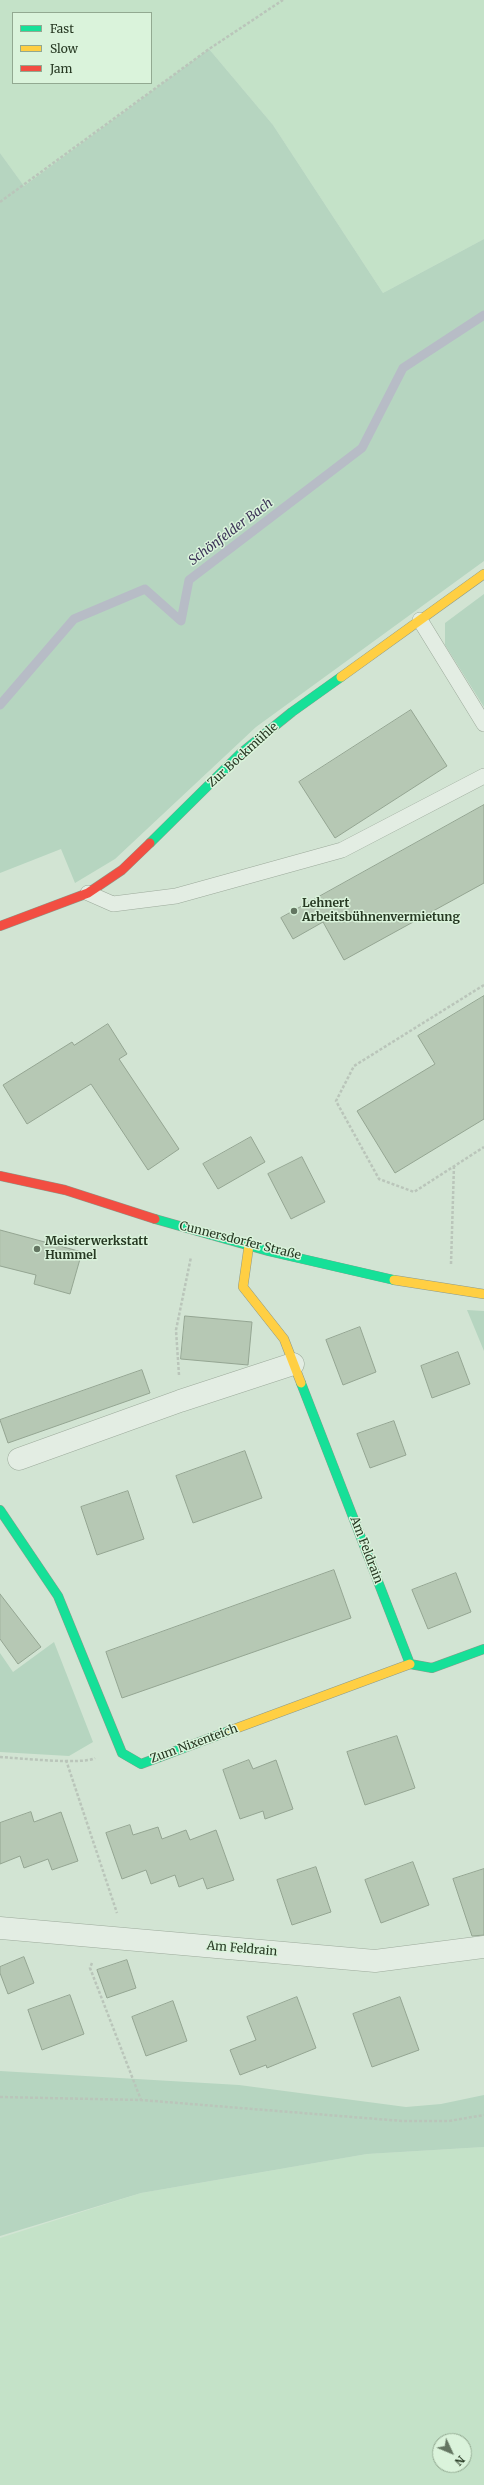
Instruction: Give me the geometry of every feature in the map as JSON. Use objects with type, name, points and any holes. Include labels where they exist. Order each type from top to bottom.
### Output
[{"type":"street","name":"Zur Bockmühle","points":[[0,926],[88,893],[122,870],[240,754],[292,712],[484,574]]},
{"type":"street","name":"Cunnersdorfer Straße","points":[[0,1176],[63,1190],[197,1231],[249,1245],[450,1290],[484,1294]]},
{"type":"street","name":"Am Feldrain","points":[[249,1245],[243,1287],[284,1339],[410,1664]]},
{"type":"street","points":[[19,1459],[180,1401],[293,1364]]},
{"type":"street","name":"Zum Nixenteich","points":[[0,1510],[58,1596],[122,1753],[141,1764],[410,1664]]},
{"type":"street","points":[[410,1664],[432,1668],[484,1649]]},
{"type":"street","name":"Am Feldrain","points":[[0,1928],[375,1961],[484,1946]]},
{"type":"lane","points":[[420,620],[484,724]]},
{"type":"lane","points":[[88,893],[113,904],[176,896],[342,850],[484,776]]},
{"type":"path","points":[[0,202],[209,49],[283,0]]},
{"type":"path","points":[[484,985],[354,1066],[336,1101],[379,1179],[414,1192],[484,1147]]},
{"type":"path","points":[[450,1290],[454,1165]]},
{"type":"path","points":[[180,1401],[176,1330],[197,1231]]},
{"type":"path","points":[[0,1757],[92,1760],[119,1746]]},
{"type":"path","points":[[66,1760],[115,1938],[90,1968],[141,2100]]},
{"type":"path","points":[[0,2097],[141,2100],[402,2121],[449,2120],[484,2115]]},
{"type":"green space","points":[[0,0],[484,0],[484,239],[383,293],[273,125],[209,49],[24,186],[0,153]]},
{"type":"green space","points":[[209,49],[273,125],[383,293],[484,239],[484,561],[256,727],[115,859],[75,883],[61,849],[0,873],[0,153],[24,186]]},
{"type":"green space","points":[[484,594],[484,707],[445,645],[445,623]]},
{"type":"green space","points":[[467,1310],[484,1311],[484,1351]]},
{"type":"green space","points":[[54,1642],[93,1742],[69,1756],[0,1752],[0,1653],[13,1672]]},
{"type":"green space","points":[[0,2071],[239,2085],[406,2107],[441,2104],[484,2095],[484,2147],[367,2154],[141,2193],[0,2236]]},
{"type":"green space","points":[[484,2147],[484,2485],[0,2485],[0,2238],[141,2193],[367,2154]]},
{"type":"building","points":[[411,710],[447,766],[335,838],[299,782]]},
{"type":"building","points":[[484,805],[484,883],[344,960],[323,922],[293,939],[281,918]]},
{"type":"building","points":[[484,996],[484,1119],[395,1173],[357,1111],[435,1064],[418,1036]]},
{"type":"building","points":[[108,1024],[127,1054],[119,1059],[179,1149],[148,1170],[91,1084],[27,1124],[3,1085],[72,1042],[74,1045]]},
{"type":"building","points":[[251,1137],[265,1162],[218,1189],[203,1164]]},
{"type":"building","points":[[302,1157],[325,1202],[291,1219],[268,1174]]},
{"type":"building","points":[[0,1230],[82,1252],[70,1294],[34,1284],[36,1275],[0,1266]]},
{"type":"building","points":[[185,1316],[252,1322],[248,1365],[181,1359]]},
{"type":"building","points":[[360,1327],[376,1372],[343,1385],[326,1340]]},
{"type":"building","points":[[458,1352],[470,1384],[432,1398],[421,1366]]},
{"type":"building","points":[[142,1370],[150,1393],[8,1443],[0,1420]]},
{"type":"building","points":[[394,1421],[406,1455],[370,1468],[357,1434]]},
{"type":"building","points":[[245,1451],[262,1498],[193,1523],[176,1476]]},
{"type":"building","points":[[128,1491],[144,1539],[97,1555],[81,1507]]},
{"type":"building","points":[[334,1570],[351,1618],[122,1698],[106,1652]]},
{"type":"building","points":[[456,1573],[471,1612],[428,1629],[412,1590]]},
{"type":"building","points":[[0,1594],[41,1647],[18,1664],[0,1639]]},
{"type":"building","points":[[397,1736],[415,1788],[365,1805],[347,1752]]},
{"type":"building","points":[[249,1760],[253,1769],[276,1760],[293,1809],[265,1819],[263,1811],[240,1819],[223,1770]]},
{"type":"building","points":[[31,1812],[34,1822],[61,1812],[78,1861],[52,1870],[48,1859],[24,1868],[20,1856],[0,1864],[0,1823]]},
{"type":"building","points":[[130,1825],[133,1835],[158,1827],[162,1839],[186,1830],[190,1840],[216,1830],[234,1880],[207,1889],[203,1878],[179,1887],[175,1875],[151,1884],[146,1870],[122,1879],[106,1833]]},
{"type":"building","points":[[413,1862],[429,1905],[381,1923],[365,1880]]},
{"type":"building","points":[[316,1867],[331,1912],[292,1925],[277,1880]]},
{"type":"building","points":[[484,1869],[484,1935],[472,1936],[453,1879]]},
{"type":"building","points":[[24,1957],[34,1983],[8,1994],[0,1973],[0,1967]]},
{"type":"building","points":[[127,1960],[136,1988],[107,1998],[97,1970]]},
{"type":"building","points":[[70,1995],[84,2034],[42,2050],[28,2010]]},
{"type":"building","points":[[297,1997],[316,2048],[267,2068],[266,2065],[240,2075],[230,2050],[256,2040],[247,2017]]},
{"type":"building","points":[[400,1997],[419,2050],[372,2067],[353,2014]]},
{"type":"building","points":[[173,2001],[187,2041],[146,2056],[132,2017]]},
{"type":"waterway","name":"Schönfelder Bach","points":[[0,705],[74,619],[145,589],[181,621],[189,580],[362,448],[403,368],[484,315]]},
{"type":"traffic: fast","points":[[150,843],[240,754],[292,712],[341,677]]},
{"type":"traffic: fast","points":[[155,1219],[268,1251],[394,1280]]},
{"type":"traffic: fast","points":[[301,1383],[410,1664],[432,1668],[484,1649]]},
{"type":"traffic: fast","points":[[0,1510],[58,1596],[122,1753],[141,1764],[229,1731]]},
{"type":"traffic: slow","points":[[341,677],[484,574]]},
{"type":"traffic: slow","points":[[249,1245],[243,1287],[284,1339],[301,1383]]},
{"type":"traffic: slow","points":[[394,1280],[484,1294]]},
{"type":"traffic: slow","points":[[229,1731],[410,1664]]},
{"type":"traffic: jam","points":[[0,926],[88,893],[122,870],[150,843]]},
{"type":"traffic: jam","points":[[0,1176],[65,1190],[155,1219]]},
{"type":"place","name":"Lehnert Arbeitsbühnenvermietung","points":[[294,911]]},
{"type":"place","name":"Meisterwerkstatt Hummel","points":[[37,1249]]}]
